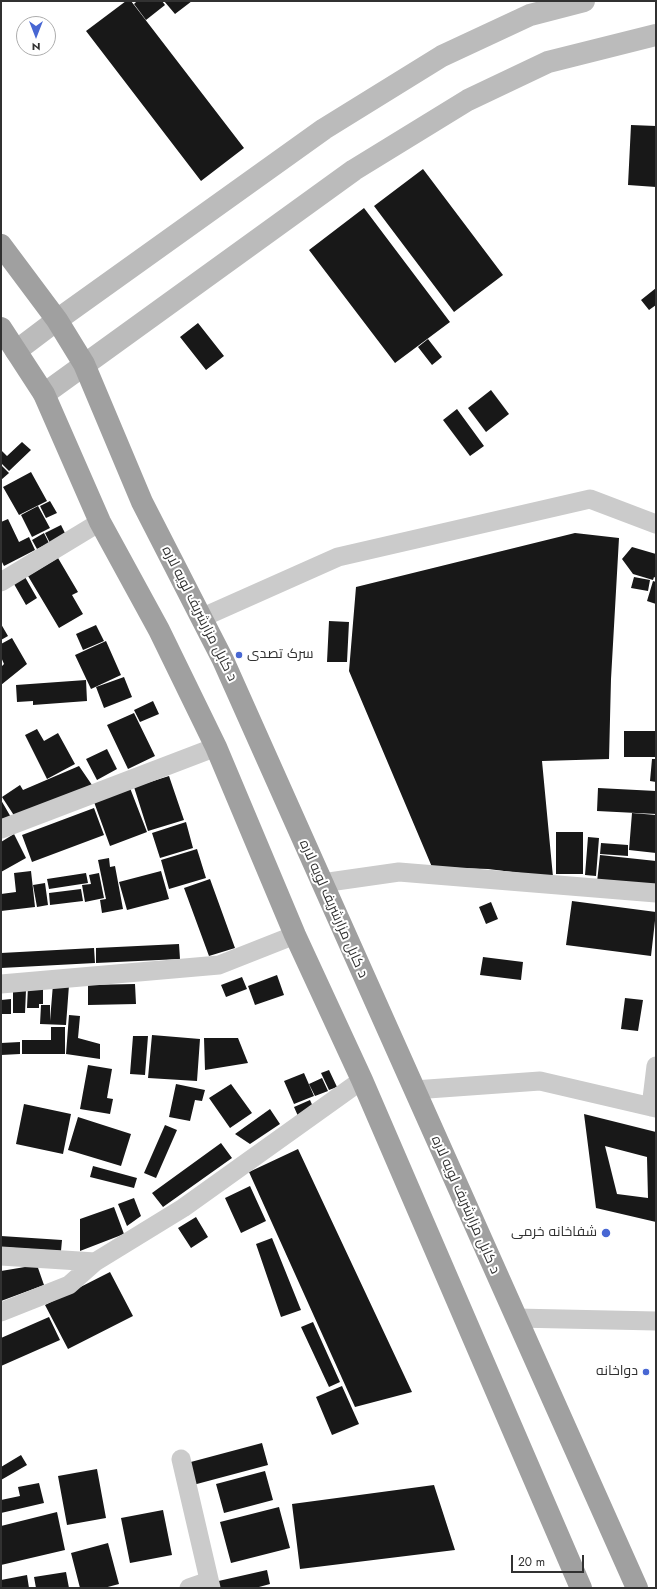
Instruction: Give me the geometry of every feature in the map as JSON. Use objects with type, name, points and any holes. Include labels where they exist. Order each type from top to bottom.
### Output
[{"type":"highway","name":"د کابل مزارشریف لویه لاره","points":[[1,245],[57,320],[84,364],[142,502],[223,660],[637,1588]]},
{"type":"highway","points":[[1,328],[44,394],[100,522],[159,630],[216,748],[295,935],[362,1080],[581,1588]]},
{"type":"main road","points":[[16,351],[324,129],[442,56],[530,15],[584,1]]},
{"type":"main road","points":[[44,394],[354,170],[468,100],[548,62],[656,34]]},
{"type":"street","points":[[201,618],[338,557],[590,499],[656,524]]},
{"type":"street","points":[[1,582],[100,522]]},
{"type":"street","points":[[1,829],[216,748]]},
{"type":"street","points":[[322,883],[399,872],[656,893]]},
{"type":"street","points":[[1,984],[219,965],[295,935]]},
{"type":"street","points":[[414,1090],[540,1082],[654,1107],[656,1066]]},
{"type":"street","points":[[1,1312],[69,1285],[95,1262],[183,1208],[362,1080]]},
{"type":"street","points":[[1,1256],[95,1262]]},
{"type":"street","points":[[516,1318],[656,1321]]},
{"type":"street","points":[[181,1459],[210,1584],[189,1588]]},
{"type":"building","points":[[126,1],[131,1],[244,148],[201,181],[86,31]]},
{"type":"building","points":[[137,1],[162,1],[165,5],[146,20],[134,4]]},
{"type":"building","points":[[164,1],[192,1],[175,14]]},
{"type":"building","points":[[631,125],[656,126],[656,187],[628,185]]},
{"type":"building","points":[[423,169],[503,275],[454,312],[374,206]]},
{"type":"building","points":[[364,208],[450,322],[395,363],[309,250]]},
{"type":"building","points":[[656,288],[656,305],[649,310],[641,300]]},
{"type":"building","points":[[198,323],[224,356],[206,370],[180,337]]},
{"type":"building","points":[[428,339],[442,357],[432,365],[418,347]]},
{"type":"building","points":[[491,390],[509,414],[486,432],[468,408]]},
{"type":"building","points":[[457,409],[484,446],[470,456],[443,420]]},
{"type":"building","points":[[22,442],[31,450],[9,471],[1,463],[1,450],[7,456]]},
{"type":"building","points":[[1,465],[9,473],[1,480]]},
{"type":"building","points":[[31,472],[47,501],[19,515],[3,487]]},
{"type":"building","points":[[50,501],[57,513],[46,518],[40,506]]},
{"type":"building","points":[[38,506],[50,528],[32,537],[21,515]]},
{"type":"building","points":[[8,519],[19,542],[29,537],[35,550],[4,566],[1,560],[1,522]]},
{"type":"building","points":[[61,525],[66,535],[50,543],[45,533]]},
{"type":"building","points":[[44,533],[49,543],[37,549],[32,540]]},
{"type":"building","points":[[575,533],[619,538],[611,679],[609,759],[542,761],[553,877],[488,869],[432,867],[349,671],[356,587]]},
{"type":"building","points":[[632,547],[656,554],[656,578],[654,577],[653,580],[633,574],[622,559]]},
{"type":"building","points":[[58,558],[78,592],[72,595],[83,614],[59,628],[28,576]]},
{"type":"building","points":[[25,577],[37,598],[26,605],[14,584]]},
{"type":"building","points":[[634,577],[650,580],[648,591],[631,588]]},
{"type":"building","points":[[653,581],[656,582],[656,604],[647,601]]},
{"type":"building","points":[[329,621],[349,622],[347,662],[327,662]]},
{"type":"building","points":[[1,624],[8,636],[1,640]]},
{"type":"building","points":[[96,625],[104,641],[83,650],[76,634]]},
{"type":"building","points":[[12,638],[27,664],[1,685],[1,667],[4,664],[1,657],[1,644]]},
{"type":"building","points":[[106,641],[121,675],[91,689],[75,655]]},
{"type":"building","points":[[124,677],[132,697],[104,708],[96,687]]},
{"type":"building","points":[[86,680],[87,701],[33,705],[33,701],[17,702],[16,685]]},
{"type":"building","points":[[153,701],[159,714],[140,722],[134,710]]},
{"type":"building","points":[[134,713],[155,756],[128,769],[107,725]]},
{"type":"building","points":[[37,729],[44,741],[58,733],[75,764],[47,779],[25,735]]},
{"type":"building","points":[[624,731],[656,731],[656,757],[624,757]]},
{"type":"building","points":[[107,749],[117,769],[97,780],[86,759]]},
{"type":"building","points":[[652,759],[656,759],[656,782],[650,781]]},
{"type":"building","points":[[79,766],[92,785],[17,820],[2,797],[20,785],[23,790]]},
{"type":"building","points":[[169,776],[184,820],[148,831],[134,787]]},
{"type":"building","points":[[130,788],[147,832],[110,846],[94,802]]},
{"type":"building","points":[[598,788],[656,791],[656,814],[597,811]]},
{"type":"building","points":[[1,800],[12,819],[1,824]]},
{"type":"building","points":[[94,808],[104,835],[32,862],[22,835]]},
{"type":"building","points":[[632,813],[656,815],[656,853],[629,850]]},
{"type":"building","points":[[186,822],[193,848],[160,858],[152,833]]},
{"type":"building","points":[[556,832],[583,832],[583,874],[556,874]]},
{"type":"building","points":[[14,834],[26,858],[1,872],[1,842]]},
{"type":"building","points":[[588,837],[599,838],[596,876],[585,875]]},
{"type":"building","points":[[601,843],[628,845],[628,856],[600,854]]},
{"type":"building","points":[[197,849],[206,878],[169,889],[161,860]]},
{"type":"building","points":[[600,855],[656,861],[656,888],[597,882]]},
{"type":"building","points":[[109,858],[110,867],[115,866],[123,909],[102,913],[100,900],[106,899],[98,860]]},
{"type":"building","points":[[31,871],[35,907],[1,911],[1,894],[16,892],[14,873]]},
{"type":"building","points":[[161,871],[169,899],[127,910],[119,882]]},
{"type":"building","points":[[86,873],[88,883],[49,889],[47,879]]},
{"type":"building","points":[[99,873],[104,898],[85,902],[82,885],[91,884],[89,875]]},
{"type":"building","points":[[210,879],[235,948],[209,956],[184,888]]},
{"type":"building","points":[[45,883],[48,905],[37,907],[33,885]]},
{"type":"building","points":[[81,889],[83,901],[50,905],[49,893]]},
{"type":"building","points":[[572,901],[656,912],[651,956],[566,945]]},
{"type":"building","points":[[491,902],[498,919],[486,924],[479,907]]},
{"type":"building","points":[[179,944],[180,959],[96,963],[96,948]]},
{"type":"building","points":[[94,948],[95,963],[1,968],[1,953]]},
{"type":"building","points":[[483,957],[523,962],[521,980],[480,975]]},
{"type":"building","points":[[277,975],[284,995],[255,1005],[248,986]]},
{"type":"building","points":[[242,977],[247,989],[226,997],[221,985]]},
{"type":"building","points":[[53,984],[69,985],[66,1025],[40,1024],[41,1005],[50,1005],[50,1021]]},
{"type":"building","points":[[135,984],[136,1004],[88,1005],[88,985]]},
{"type":"building","points":[[28,986],[43,987],[43,1004],[39,1004],[39,1008],[27,1008]]},
{"type":"building","points":[[13,990],[26,990],[25,1013],[13,1013]]},
{"type":"building","points":[[625,998],[643,1000],[638,1031],[621,1029]]},
{"type":"building","points":[[11,999],[11,1014],[1,1014],[1,1000]]},
{"type":"building","points":[[69,1015],[80,1016],[78,1038],[100,1044],[100,1059],[66,1054]]},
{"type":"building","points":[[51,1027],[65,1027],[65,1054],[22,1054],[22,1040],[51,1040]]},
{"type":"building","points":[[152,1035],[200,1039],[197,1081],[148,1078]]},
{"type":"building","points":[[133,1036],[148,1036],[145,1075],[130,1074]]},
{"type":"building","points":[[204,1038],[238,1038],[248,1063],[205,1070]]},
{"type":"building","points":[[20,1042],[20,1054],[1,1055],[1,1043]]},
{"type":"building","points":[[88,1065],[112,1069],[107,1098],[113,1099],[110,1114],[80,1109]]},
{"type":"building","points":[[329,1070],[337,1087],[329,1090],[321,1073]]},
{"type":"building","points":[[304,1073],[314,1096],[294,1104],[284,1081]]},
{"type":"building","points":[[322,1078],[328,1091],[315,1096],[309,1084]]},
{"type":"building","points":[[176,1084],[205,1090],[202,1101],[195,1100],[190,1121],[169,1117]]},
{"type":"building","points":[[231,1084],[252,1113],[230,1128],[209,1098]]},
{"type":"building","points":[[310,1100],[314,1109],[298,1116],[294,1107]]},
{"type":"building","points":[[24,1104],[71,1114],[63,1154],[16,1144]]},
{"type":"building","points":[[270,1109],[280,1124],[250,1144],[235,1134]]},
{"type":"building","points":[[584,1114],[656,1132],[656,1222],[596,1208]],"holes":[[[605,1146],[647,1157],[648,1198],[617,1194]]]},
{"type":"building","points":[[78,1117],[131,1134],[121,1166],[68,1150]]},
{"type":"building","points":[[165,1125],[177,1130],[156,1178],[144,1173]]},
{"type":"building","points":[[221,1143],[232,1158],[163,1207],[152,1193]]},
{"type":"building","points":[[298,1149],[412,1392],[355,1407],[249,1172]]},
{"type":"building","points":[[93,1166],[137,1178],[134,1188],[90,1177]]},
{"type":"building","points":[[250,1186],[266,1221],[241,1233],[225,1198]]},
{"type":"building","points":[[134,1198],[141,1216],[127,1226],[118,1204]]},
{"type":"building","points":[[114,1207],[124,1234],[80,1251],[80,1219]]},
{"type":"building","points":[[196,1217],[208,1237],[191,1248],[178,1228]]},
{"type":"building","points":[[1,1236],[62,1240],[61,1251],[1,1247]]},
{"type":"building","points":[[272,1238],[301,1310],[281,1317],[256,1244]]},
{"type":"building","points":[[37,1265],[44,1285],[1,1301],[1,1271]]},
{"type":"building","points":[[110,1272],[133,1316],[68,1349],[45,1305]]},
{"type":"building","points":[[49,1317],[60,1340],[1,1366],[1,1338]]},
{"type":"building","points":[[313,1322],[340,1382],[329,1387],[301,1327]]},
{"type":"building","points":[[342,1386],[359,1424],[332,1435],[316,1397]]},
{"type":"building","points":[[262,1443],[268,1465],[193,1485],[187,1463]]},
{"type":"building","points":[[21,1455],[27,1465],[1,1480],[1,1467]]},
{"type":"building","points":[[97,1469],[106,1518],[67,1525],[58,1476]]},
{"type":"building","points":[[265,1471],[273,1500],[224,1513],[216,1484]]},
{"type":"building","points":[[39,1483],[44,1503],[1,1513],[1,1500],[20,1496],[18,1487]]},
{"type":"building","points":[[434,1485],[455,1550],[300,1569],[292,1504]]},
{"type":"building","points":[[279,1507],[290,1548],[231,1563],[220,1522]]},
{"type":"building","points":[[163,1510],[172,1555],[130,1563],[121,1518]]},
{"type":"building","points":[[57,1512],[65,1550],[1,1565],[1,1526]]},
{"type":"building","points":[[108,1543],[119,1584],[104,1588],[80,1588],[71,1553]]},
{"type":"building","points":[[267,1570],[270,1584],[259,1587],[260,1588],[215,1588],[214,1582]]},
{"type":"building","points":[[66,1572],[69,1588],[36,1588],[34,1577]]},
{"type":"building","points":[[27,1575],[29,1588],[1,1588],[1,1580]]},
{"type":"place","name":"سرک تصدی","points":[[239,655]]},
{"type":"place","name":"شفاخانه خرمی","points":[[606,1233]]},
{"type":"place","name":"دواخانه","points":[[646,1372]]}]
